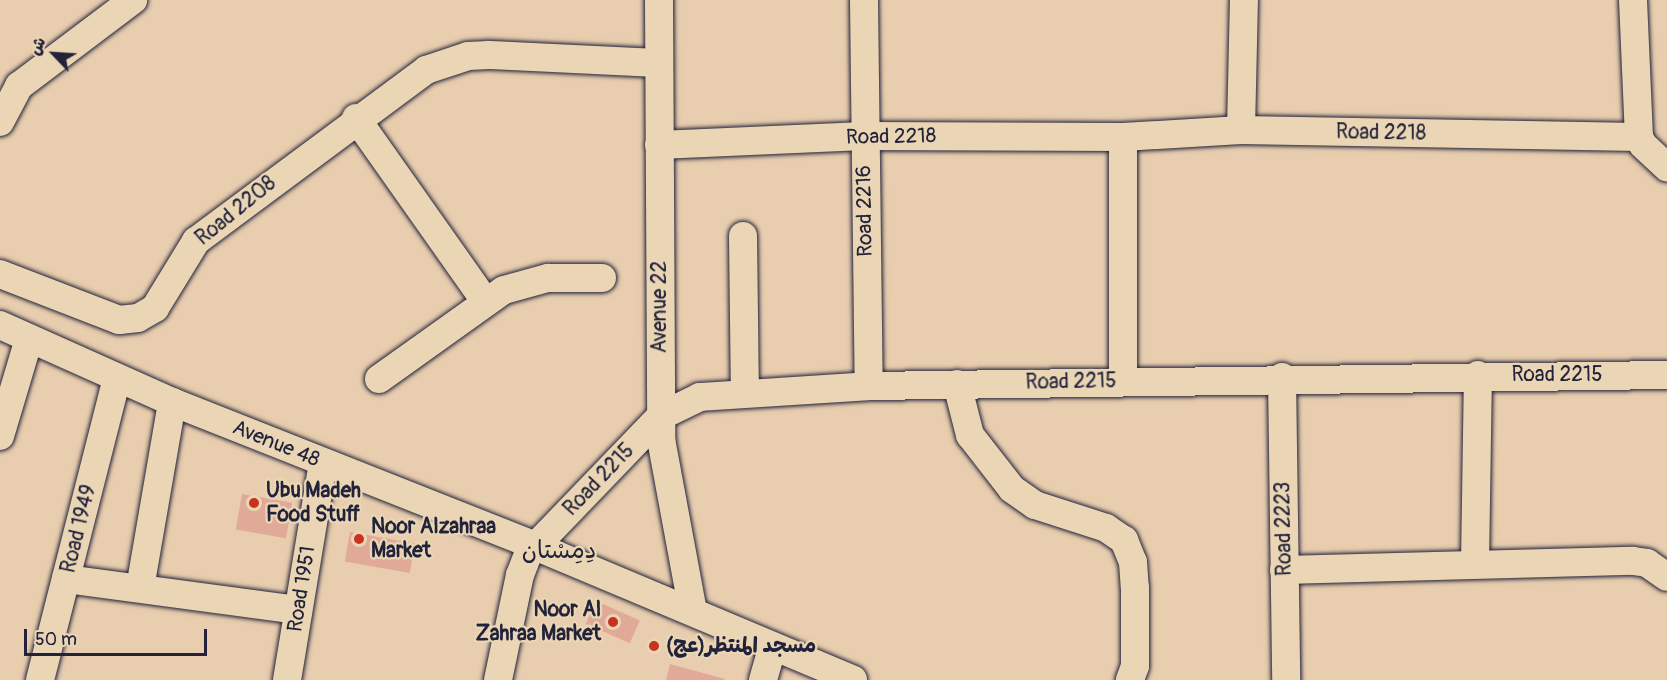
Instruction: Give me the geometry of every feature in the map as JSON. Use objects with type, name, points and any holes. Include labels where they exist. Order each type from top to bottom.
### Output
[{"type":"street","points":[[0,122],[9,81],[133,0]]},
{"type":"street","name":"Avenue 22","points":[[658,0],[661,416],[664,467],[693,611]]},
{"type":"street","name":"Road 2216","points":[[864,0],[869,386]]},
{"type":"street","points":[[1240,130],[1244,0]]},
{"type":"street","points":[[1633,0],[1639,137],[1643,145],[1667,167]]},
{"type":"street","name":"Road 2208","points":[[0,273],[119,320],[138,318],[155,308],[196,241],[356,118],[426,70],[468,56],[659,63]]},
{"type":"street","points":[[356,118],[485,301]]},
{"type":"street","name":"Road 2218","points":[[659,145],[864,136],[1123,137],[1240,130],[1639,137]]},
{"type":"street","points":[[1123,137],[1123,381]]},
{"type":"street","points":[[743,236],[746,392]]},
{"type":"street","points":[[379,379],[485,301],[526,282],[602,278]]},
{"type":"street","name":"Avenue 48","points":[[0,325],[172,402],[535,546],[853,680]]},
{"type":"street","points":[[0,436],[30,339]]},
{"type":"street","points":[[1475,563],[1478,375]]},
{"type":"street","name":"Road 2215","points":[[498,680],[520,575],[535,546],[661,416],[700,398],[746,392],[869,386],[1282,377],[1667,375]]},
{"type":"street","name":"Road 2223","points":[[1282,377],[1286,680]]},
{"type":"street","name":"Road 1949","points":[[40,680],[117,379]]},
{"type":"street","points":[[957,384],[970,435],[1011,489],[1035,505],[1106,528],[1124,540],[1133,562],[1135,588],[1135,666],[1130,680]]},
{"type":"street","points":[[140,588],[172,402]]},
{"type":"street","name":"Road 1951","points":[[287,680],[323,463]]},
{"type":"street","points":[[1284,570],[1475,563],[1632,561],[1647,563],[1667,577]]},
{"type":"street","points":[[66,579],[298,610]]},
{"type":"street","points":[[763,680],[773,646]]},
{"type":"building","points":[[242,494],[292,503],[286,538],[236,529]]},
{"type":"building","points":[[350,532],[415,543],[410,573],[345,562]]},
{"type":"building","name":"Noor Al Zahraa Market","points":[[596,601],[640,621],[630,643],[586,624]]},
{"type":"building","points":[[670,664],[725,679],[725,680],[666,680]]},
{"type":"place","name":"Ubu Madeh Food Stuff","points":[[254,503]]},
{"type":"place","name":"Noor Alzahraa Market","points":[[359,539]]},
{"type":"place","name":"Noor Al Zahraa Market","points":[[613,622]]},
{"type":"place","name":"مسجد المنتظر(عج)","points":[[654,646]]},
{"type":"district","name":"دِمِسْتان","points":[[559,551]]}]
